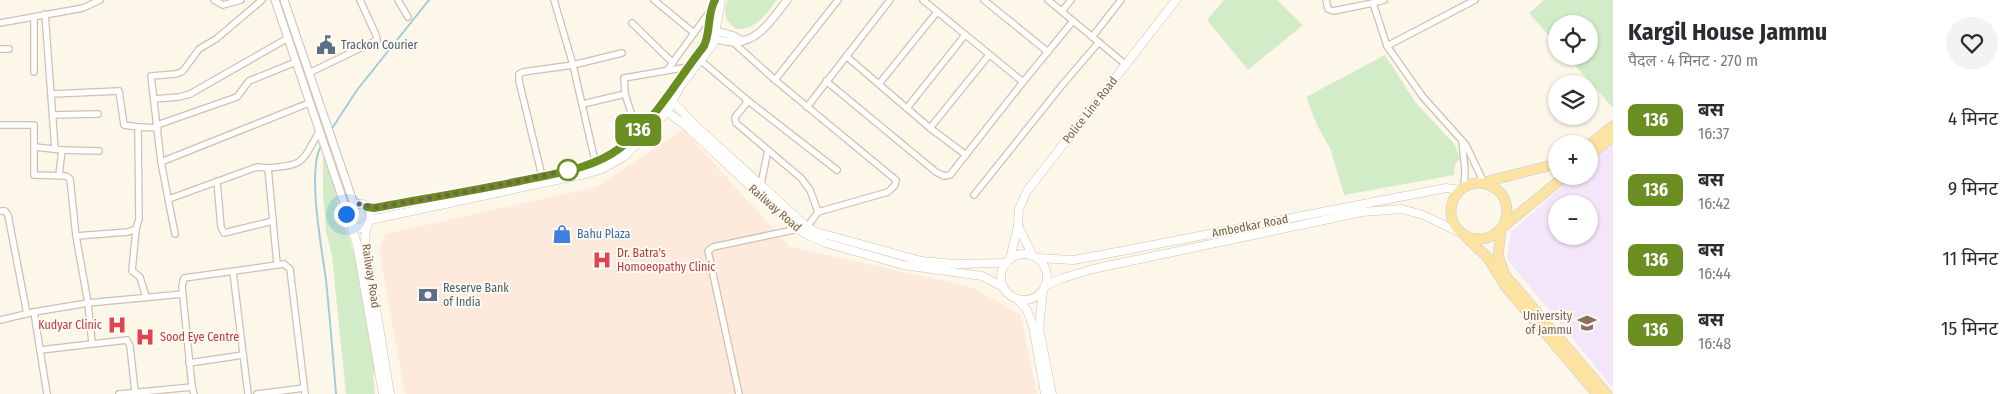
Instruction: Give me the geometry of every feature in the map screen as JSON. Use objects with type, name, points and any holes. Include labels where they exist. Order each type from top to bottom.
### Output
[{"type":"main road","points":[[712,34],[711,9],[719,0]]},
{"type":"main road","points":[[351,225],[360,228],[370,220],[600,170],[626,156],[666,112],[670,99],[688,67],[709,50],[719,0]]},
{"type":"main road","name":"Police Line Road","points":[[1008,260],[1018,226],[1020,209],[1027,190],[1176,0]]},
{"type":"main road","points":[[383,394],[357,244],[351,225],[347,220],[347,212],[354,204],[363,204],[374,208],[542,176],[595,161],[612,154],[630,140],[660,106],[670,99],[698,58]]},
{"type":"main road","points":[[670,99],[695,125],[807,227],[829,237],[921,260],[956,264],[999,264],[1019,254],[1036,257]]},
{"type":"main road","name":"Railway Road","points":[[660,106],[684,124],[798,229],[810,236],[826,243],[923,269],[982,276],[1003,287]]},
{"type":"main road","points":[[1598,138],[1613,126]]},
{"type":"main road","points":[[1598,148],[1613,136]]},
{"type":"main road","points":[[1548,166],[1474,184],[1462,189],[1454,199],[1451,208],[1452,219],[1463,235],[1488,258],[1505,286],[1597,394]]},
{"type":"main road","points":[[1485,182],[1496,188],[1505,199],[1507,215],[1502,228],[1498,256],[1505,275],[1607,394]]},
{"type":"main road","points":[[1017,299],[1032,298],[1044,288],[1063,278],[1093,269],[1362,212],[1402,209],[1422,215],[1463,235],[1485,240],[1554,185]]},
{"type":"main road","name":"Ambedkar Road","points":[[1036,257],[1074,260],[1446,188],[1462,189]]},
{"type":"main road","points":[[367,207],[370,212],[370,220]]},
{"type":"main road","name":"Railway Road","points":[[370,220],[366,230],[365,241],[390,394]]},
{"type":"main road","points":[[1018,226],[1036,257],[1045,267],[1047,277],[1039,328],[1052,394]]},
{"type":"main road","points":[[1008,260],[1002,268],[1001,278],[1003,287],[1027,310],[1032,326],[1045,394]]},
{"type":"street","points":[[0,23],[82,8],[100,0]]},
{"type":"street","points":[[214,0],[223,5],[241,0]]},
{"type":"street","points":[[175,234],[161,162],[151,76],[176,74],[183,71],[199,49],[216,39],[262,0]]},
{"type":"street","points":[[275,0],[347,212]]},
{"type":"street","points":[[284,0],[354,204]]},
{"type":"street","points":[[309,73],[377,40],[360,0],[365,0]]},
{"type":"street","points":[[398,0],[408,17]]},
{"type":"street","points":[[554,0],[573,64],[595,161]]},
{"type":"street","points":[[654,0],[694,34]]},
{"type":"street","points":[[733,42],[742,41],[763,31],[787,0]]},
{"type":"street","points":[[775,80],[838,0]]},
{"type":"street","points":[[807,107],[890,0]]},
{"type":"street","points":[[923,0],[1023,82]]},
{"type":"street","points":[[984,0],[1048,52]]},
{"type":"street","points":[[1048,0],[1125,64]]},
{"type":"street","points":[[1062,11],[1070,0]]},
{"type":"street","points":[[1092,37],[1121,0]]},
{"type":"street","points":[[1326,0],[1328,9],[1333,11],[1384,0]]},
{"type":"street","points":[[1386,46],[1475,0]]},
{"type":"street","points":[[1373,3],[1386,46],[1428,104],[1470,151],[1485,182]]},
{"type":"street","points":[[668,70],[711,9]]},
{"type":"street","points":[[879,84],[937,12]]},
{"type":"street","points":[[45,14],[55,149]]},
{"type":"street","points":[[34,17],[34,72]]},
{"type":"street","points":[[826,81],[941,174],[950,175],[1073,21]]},
{"type":"street","points":[[632,23],[673,63]]},
{"type":"street","points":[[712,34],[734,36],[742,41]]},
{"type":"street","points":[[712,34],[733,42],[807,107],[894,177],[896,181],[893,188],[888,192],[818,212],[807,227]]},
{"type":"street","points":[[907,108],[965,35]]},
{"type":"street","points":[[154,99],[190,94],[288,38]]},
{"type":"street","points":[[974,195],[1099,42]]},
{"type":"street","points":[[0,49],[9,49]]},
{"type":"street","points":[[542,176],[518,77],[519,74],[622,53]]},
{"type":"street","points":[[930,128],[990,55]]},
{"type":"street","points":[[846,56],[930,128],[966,155]]},
{"type":"street","points":[[698,58],[747,100],[837,170]]},
{"type":"street","points":[[52,94],[119,90],[124,125],[138,127],[157,126],[237,97],[249,80],[296,62]]},
{"type":"street","points":[[637,131],[625,94],[623,81],[625,76],[688,67]]},
{"type":"street","points":[[583,104],[625,94]]},
{"type":"street","points":[[747,100],[735,117],[735,121],[805,183],[818,212]]},
{"type":"street","points":[[161,162],[309,103]]},
{"type":"street","points":[[53,115],[98,114]]},
{"type":"street","points":[[0,125],[32,124],[34,126],[35,147],[34,175],[59,175],[68,176],[70,179],[76,236],[88,303],[92,343]]},
{"type":"street","points":[[138,127],[139,219],[136,228],[132,270],[140,277],[146,297]]},
{"type":"street","points":[[169,199],[257,166],[268,168],[292,166],[300,162],[320,134]]},
{"type":"street","points":[[1462,141],[1465,170],[1462,189]]},
{"type":"street","points":[[35,147],[99,151]]},
{"type":"street","points":[[59,175],[62,150]]},
{"type":"street","points":[[761,184],[768,150]]},
{"type":"street","points":[[268,168],[277,264]]},
{"type":"street","points":[[217,181],[221,227],[224,233],[273,221]]},
{"type":"street","points":[[0,211],[5,211],[8,215],[27,314]]},
{"type":"street","points":[[76,236],[128,232],[136,228]]},
{"type":"street","points":[[740,394],[708,251],[713,247],[798,229]]},
{"type":"street","points":[[194,394],[189,363],[182,280],[186,276],[233,272],[277,264],[287,265],[290,269],[305,391],[257,394]]},
{"type":"street","points":[[233,272],[248,394]]},
{"type":"street","points":[[0,320],[88,303],[182,294]]},
{"type":"street","points":[[34,312],[47,394]]},
{"type":"street","points":[[40,350],[127,340],[130,346],[135,392]]},
{"type":"street","points":[[189,363],[243,355]]},
{"type":"street","points":[[119,394],[192,387]]},
{"type":"shaded area","points":[[683,129],[790,247],[971,287],[1020,314],[1037,394],[405,394],[379,250],[385,234],[596,187]]},
{"type":"shaded area","name":"University of Jammu","points":[[1613,142],[1613,388],[1507,259],[1511,232],[1548,199],[1548,245],[1598,245],[1598,195],[1553,195],[1564,185],[1598,185],[1598,155]]},
{"type":"green space","points":[[728,0],[777,0],[755,24],[743,29],[736,29],[729,22],[725,13]]},
{"type":"green space","points":[[1224,0],[1277,0],[1303,25],[1248,70],[1207,20]]},
{"type":"green space","points":[[1544,0],[1613,0],[1613,108],[1598,91],[1598,75],[1584,75],[1575,65],[1598,65],[1598,15],[1548,15],[1548,35],[1529,13]]},
{"type":"green space","points":[[1385,55],[1416,103],[1455,145],[1460,158],[1455,165],[1454,175],[1344,195],[1330,148],[1318,127],[1306,97]]},
{"type":"green space","points":[[323,148],[336,188],[339,218],[349,236],[358,268],[377,370],[373,376],[375,394],[346,394],[332,256],[326,231],[323,195]]},
{"type":"waterway","points":[[331,130],[357,90],[429,0]]},
{"type":"waterway","points":[[322,144],[317,156],[315,171],[316,210],[326,280],[336,394]]},
{"type":"bus line","name":"136","points":[[367,207],[374,208],[492,187],[572,169],[612,154],[630,140],[660,106],[704,46],[711,9],[715,0]]},
{"type":"place","name":"Trackon Courier","points":[[326,45]]},
{"type":"place","name":"Bahu Plaza","points":[[562,234]]},
{"type":"place","name":"Dr. Batra's Homoeopathy Clinic","points":[[602,260]]},
{"type":"place","name":"Reserve Bank of India","points":[[428,295]]},
{"type":"place","name":"University of Jammu","points":[[1587,323]]},
{"type":"place","name":"Kudyar Clinic","points":[[117,325]]},
{"type":"place","name":"Sood Eye Centre","points":[[145,337]]},
{"type":"route","points":[[346,214],[351,206],[358,203],[374,208],[492,187],[572,169],[568,170]]}]
